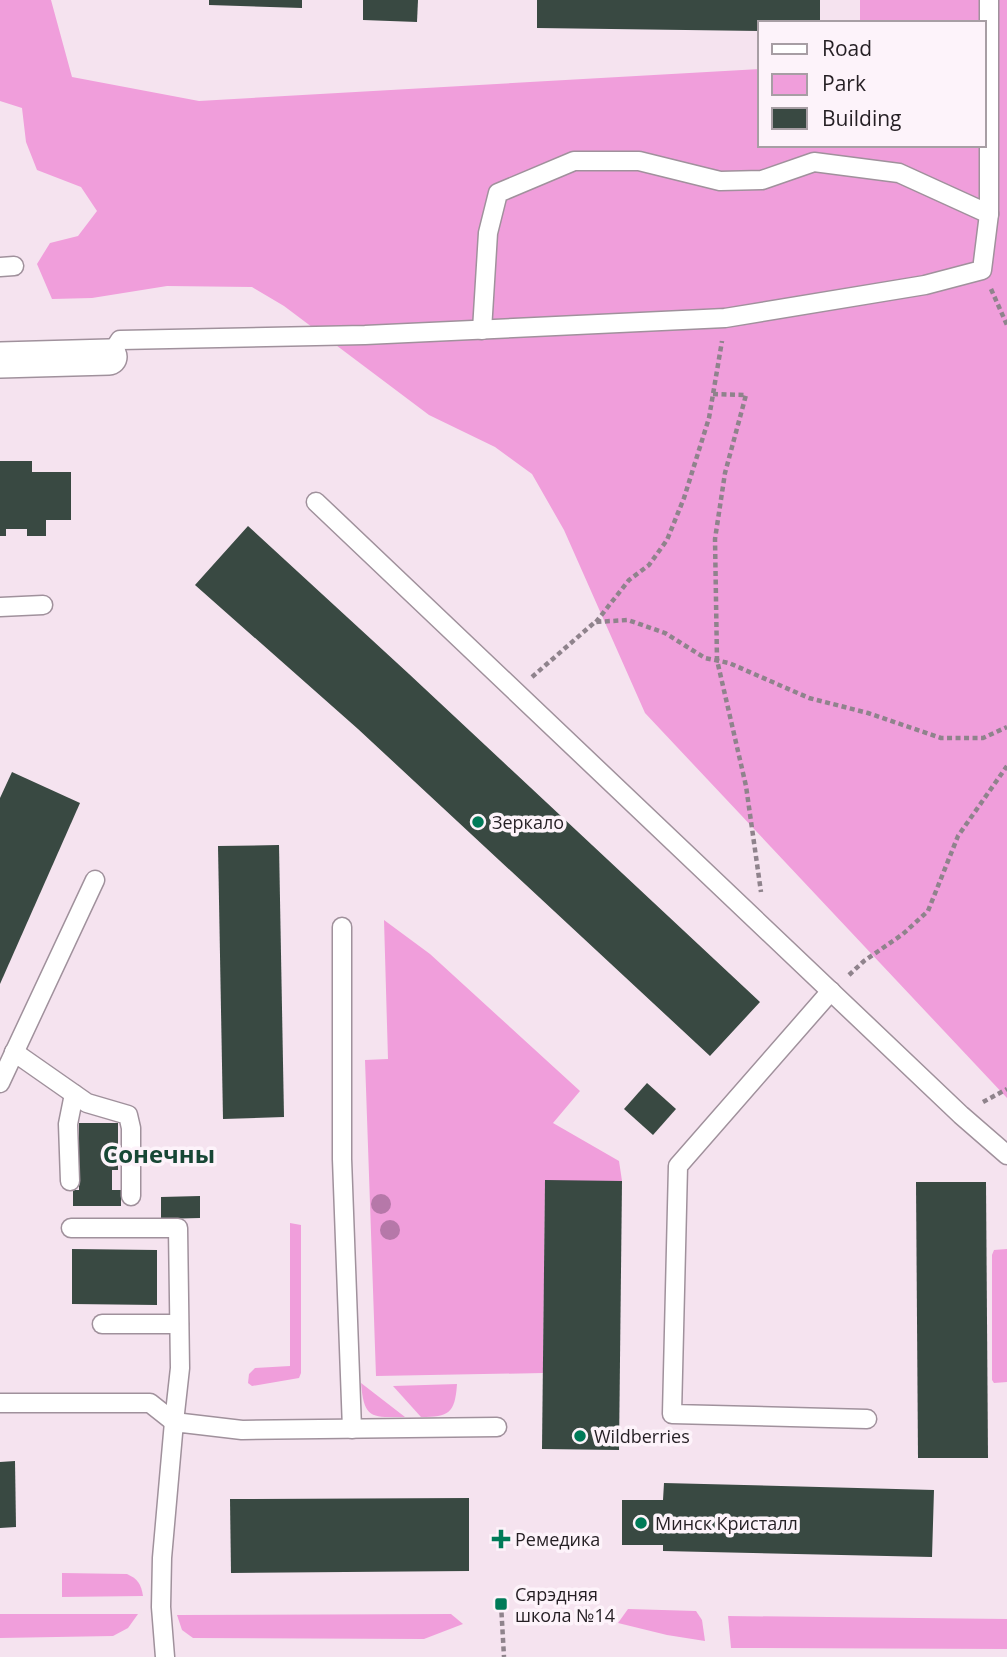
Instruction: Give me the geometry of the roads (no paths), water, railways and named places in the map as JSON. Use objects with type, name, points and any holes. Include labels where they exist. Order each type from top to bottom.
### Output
[{"type":"street","points":[[0,360],[109,357]]},
{"type":"lane","points":[[109,357],[120,340],[365,335],[725,318],[925,285],[982,270],[989,214],[989,0]]},
{"type":"lane","points":[[482,330],[488,233],[498,193],[574,161],[639,161],[720,181],[762,180],[814,162],[899,173],[989,214]]},
{"type":"lane","points":[[316,502],[961,1115],[1007,1155]]},
{"type":"lane","points":[[0,607],[43,605]]},
{"type":"lane","points":[[0,1083],[95,880]]},
{"type":"lane","points":[[342,927],[342,1159],[352,1429]]},
{"type":"lane","points":[[831,991],[678,1166],[672,1414],[867,1419]]},
{"type":"lane","points":[[14,1052],[86,1103],[128,1115],[131,1128],[131,1196]]},
{"type":"lane","points":[[70,1181],[68,1125],[74,1094]]},
{"type":"lane","points":[[71,1228],[178,1228],[180,1368],[162,1558],[161,1607],[165,1657]]},
{"type":"lane","points":[[102,1324],[180,1324]]},
{"type":"lane","points":[[0,1403],[150,1403],[174,1422],[242,1430],[497,1427]]},
{"type":"place","name":"Зеркало","points":[[478,822]]},
{"type":"place","name":"Wildberries","points":[[580,1436]]},
{"type":"place","name":"Минск Кристалл","points":[[641,1523]]},
{"type":"place","name":"Ремедика","points":[[501,1539]]},
{"type":"place","name":"Сярэдняя школа №14","points":[[501,1604]]},
{"type":"district","name":"Сонечны","points":[[159,1153]]}]
